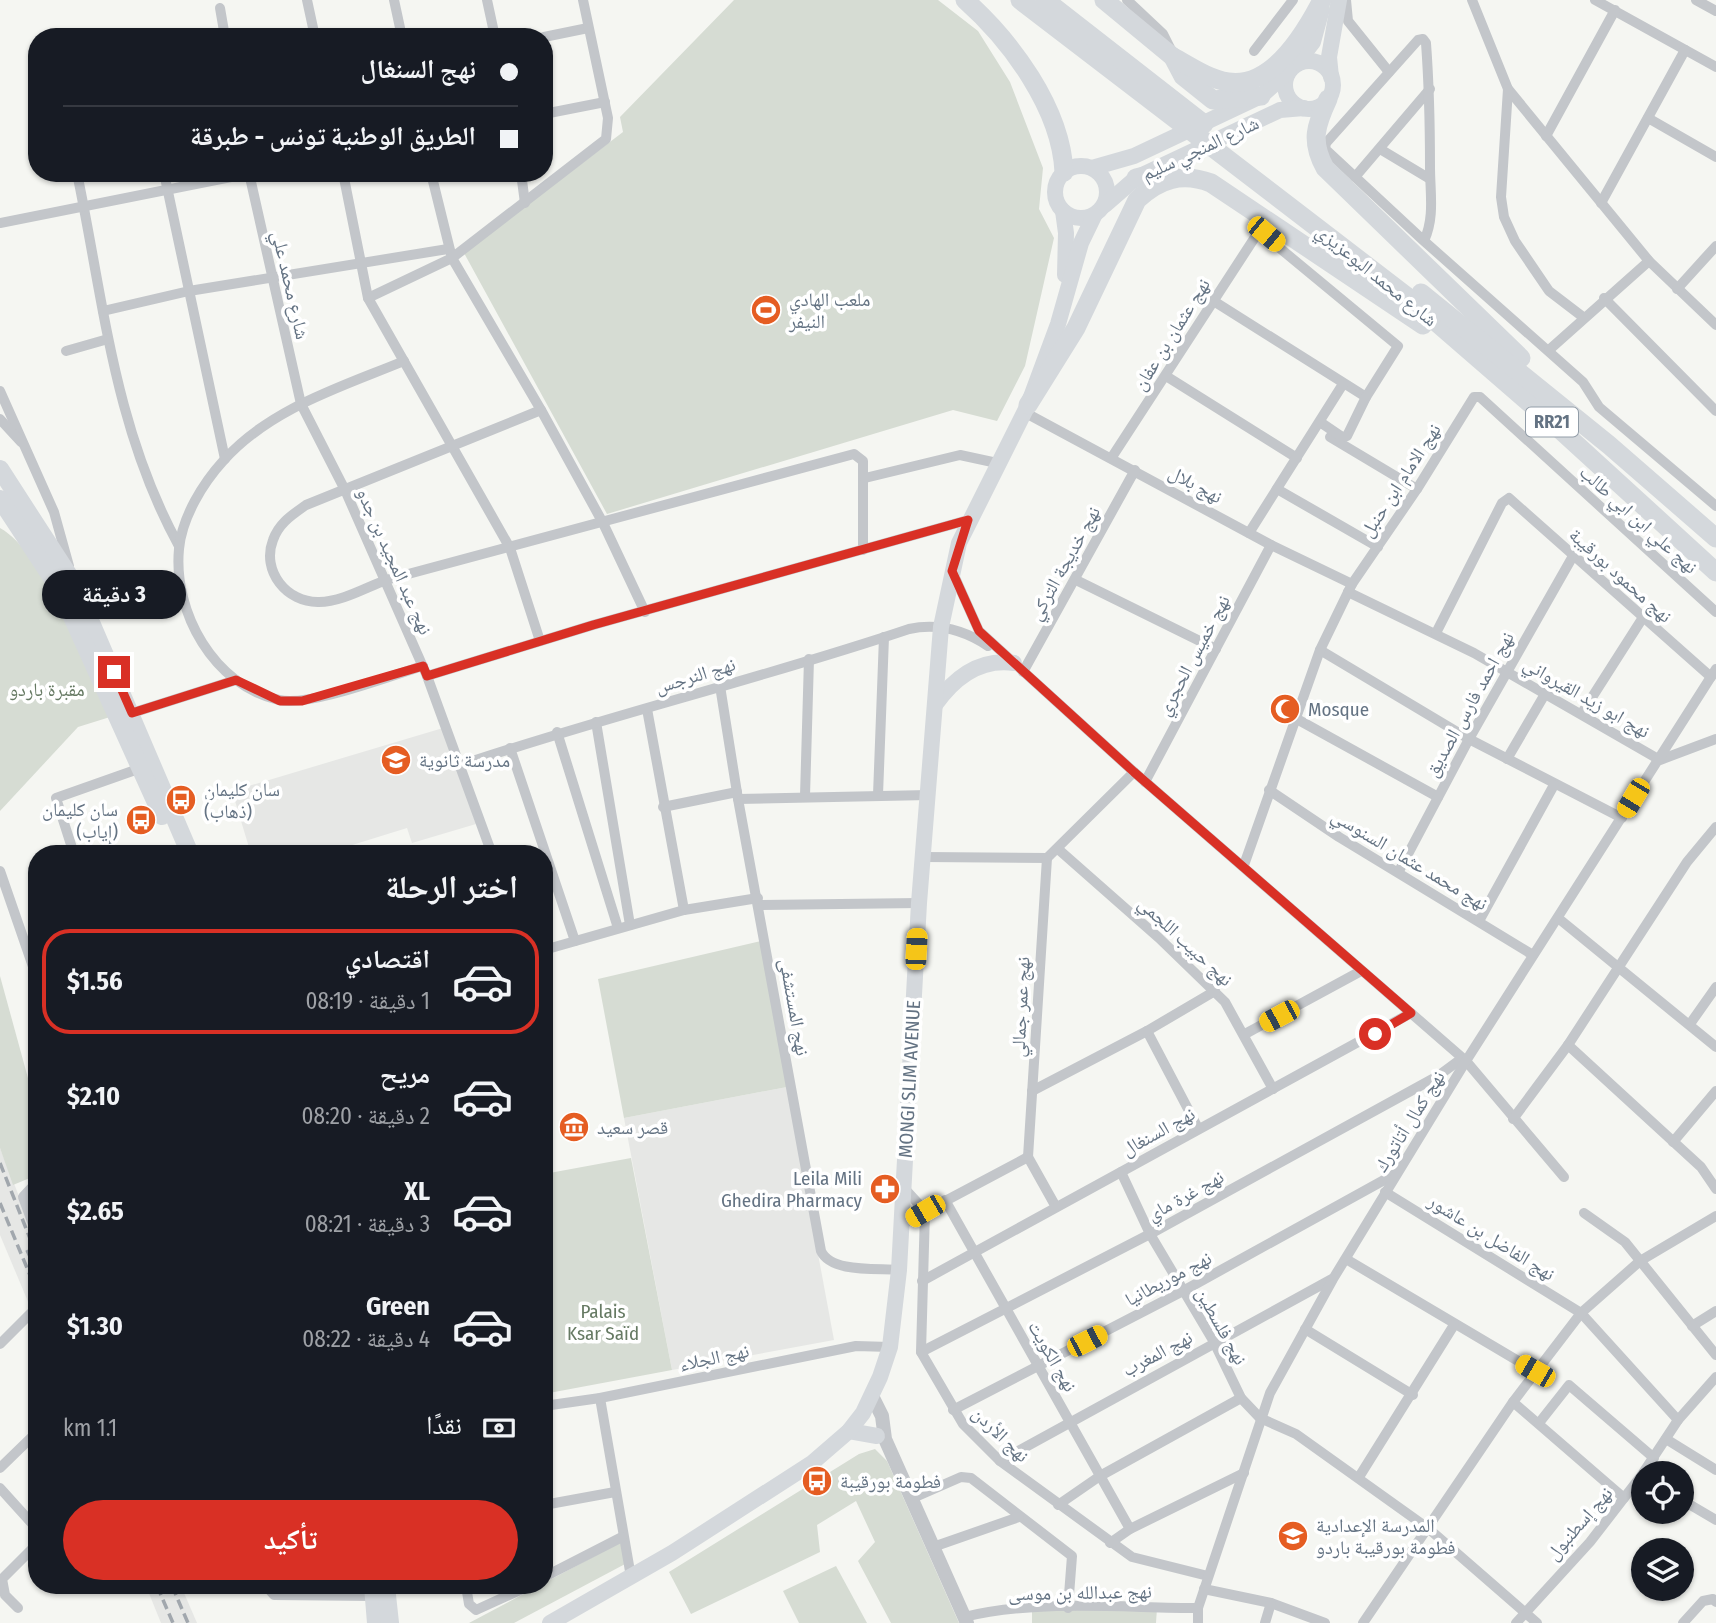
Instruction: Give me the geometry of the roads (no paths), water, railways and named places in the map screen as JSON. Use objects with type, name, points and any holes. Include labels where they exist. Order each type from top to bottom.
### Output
[{"type":"highway","points":[[965,0],[991,23],[1024,67],[1054,126],[1063,153],[1064,172]]},
{"type":"highway","name":"شارع محمد البوعزيزي","points":[[1020,0],[1049,9],[1609,445],[1716,538]]},
{"type":"highway","points":[[1104,0],[1173,57],[1220,80],[1241,82],[1256,78],[1277,63],[1299,38],[1323,0]]},
{"type":"highway","points":[[1173,57],[1183,76],[1196,90],[1213,100],[1261,96]]},
{"type":"highway","points":[[1330,89],[1316,125],[1314,145],[1333,179],[1609,445]]},
{"type":"highway","points":[[1136,178],[1172,169],[1200,172],[1230,186],[1285,231]]},
{"type":"highway","points":[[1026,408],[1076,328],[1137,200],[1149,189],[1173,178],[1197,178],[1211,183],[1285,231],[1427,328],[1555,425]]},
{"type":"highway","name":"شارع محمد البوعزيزي","points":[[1387,273],[1716,572]]},
{"type":"main road","name":"شارع المنجي سليم","points":[[1064,172],[1077,166],[1092,168],[1134,156],[1261,96],[1292,68],[1312,42],[1323,0]]},
{"type":"main road","points":[[1330,89],[1329,57],[1339,0]]},
{"type":"main road","points":[[1304,108],[1297,106],[1286,94],[1285,79],[1292,68],[1310,61],[1317,62],[1329,72],[1330,89]]},
{"type":"main road","name":"شارع المنجي سليم","points":[[1063,302],[1099,210],[1136,178],[1280,110],[1317,107],[1330,89]]},
{"type":"main road","points":[[1063,211],[1077,219],[1099,210],[1107,196],[1104,179],[1092,168]]},
{"type":"main road","points":[[1063,302],[1066,233],[1063,211],[1055,196],[1059,179],[1064,172]]},
{"type":"main road","name":"MONGI SLIM AVENUE","points":[[550,1623],[631,1577],[812,1463],[849,1431],[872,1396],[890,1347],[899,1270],[919,903],[925,858],[941,626],[952,571],[968,520],[1026,408],[1063,302]]},
{"type":"main road","points":[[0,469],[75,585],[187,845]]},
{"type":"main road","points":[[0,499],[32,545],[68,607],[173,845]]},
{"type":"main road","points":[[0,515],[32,545]]},
{"type":"main road","points":[[934,708],[949,687],[979,666],[1000,661],[1018,667]]},
{"type":"main road","points":[[849,1431],[881,1438]]},
{"type":"main road","points":[[376,1623],[377,1594]]},
{"type":"main road","points":[[379,1594],[390,1623]]},
{"type":"street","points":[[307,0],[313,28]]},
{"type":"street","points":[[394,0],[400,28]]},
{"type":"street","points":[[487,0],[493,28]]},
{"type":"street","points":[[553,181],[606,139],[608,118],[583,0]]},
{"type":"street","points":[[1127,0],[1163,34],[1173,57]]},
{"type":"street","points":[[1254,51],[1293,0]]},
{"type":"street","points":[[1346,0],[1348,21],[1389,72]]},
{"type":"street","points":[[1472,0],[1508,89],[1649,261],[1716,325]]},
{"type":"street","points":[[1595,0],[1716,67]]},
{"type":"street","points":[[1696,0],[1716,11]]},
{"type":"street","points":[[220,8],[223,28]]},
{"type":"street","points":[[1546,136],[1615,10]]},
{"type":"street","points":[[553,35],[588,28]]},
{"type":"street","points":[[1423,242],[1429,230],[1433,198],[1430,179],[1430,89],[1425,40],[1418,40],[1325,146],[1423,242],[1583,382],[1599,407],[1716,506]]},
{"type":"street","points":[[1601,203],[1685,50]]},
{"type":"street","points":[[1355,177],[1430,89]]},
{"type":"street","points":[[1508,89],[1501,197],[1504,217],[1515,241],[1549,291],[1583,317]]},
{"type":"street","points":[[553,112],[605,102]]},
{"type":"street","points":[[1648,118],[1716,157]]},
{"type":"street","points":[[1380,149],[1430,179]]},
{"type":"street","points":[[79,182],[116,383],[130,428],[179,546]]},
{"type":"street","points":[[166,182],[225,459]]},
{"type":"street","points":[[0,223],[207,182]]},
{"type":"street","name":"شارع محمد علي","points":[[252,182],[301,404]]},
{"type":"street","points":[[344,182],[368,298],[510,548],[540,641]]},
{"type":"street","points":[[433,182],[450,254],[603,523],[645,612]]},
{"type":"street","points":[[522,182],[525,203]]},
{"type":"street","points":[[368,298],[450,254],[552,182]]},
{"type":"street","name":"نهج عثمان بن عفان","points":[[1112,457],[1259,231],[1398,346],[1366,397]]},
{"type":"street","points":[[1677,289],[1716,246]]},
{"type":"street","points":[[103,311],[189,291],[360,261],[450,254]]},
{"type":"street","points":[[1549,350],[1604,298],[1649,261]]},
{"type":"street","points":[[1604,298],[1716,411]]},
{"type":"street","points":[[1212,300],[1366,397],[1345,437],[1318,426]]},
{"type":"street","points":[[66,351],[108,339]]},
{"type":"street","points":[[404,361],[301,404],[263,426],[225,459],[197,498],[179,546],[179,578],[197,635],[208,652],[236,680],[280,701],[302,701],[540,641],[968,520]]},
{"type":"street","points":[[1166,376],[1297,458]]},
{"type":"street","points":[[1250,533],[1343,384]]},
{"type":"street","points":[[0,391],[2,403],[26,446],[54,512],[75,585]]},
{"type":"street","name":"نهج الامام ابن حنبل","points":[[1244,865],[1320,650],[1350,588],[1477,396]]},
{"type":"street","name":"نهج علي ابن ابي طالب","points":[[1477,396],[1716,612]]},
{"type":"street","name":"نهج عبد المجيد بن جدو","points":[[301,404],[345,490],[425,671],[489,845]]},
{"type":"street","name":"نهج بلال","points":[[1026,408],[1350,588]]},
{"type":"street","points":[[541,410],[306,505],[287,518],[270,550],[274,577],[292,595],[321,602],[386,580],[853,454],[862,458],[865,478],[863,550]]},
{"type":"street","points":[[0,419],[26,446]]},
{"type":"street","points":[[1318,426],[1418,489]]},
{"type":"street","points":[[865,478],[960,455],[998,463]]},
{"type":"street","name":"نهج خديجة التركي","points":[[1018,667],[1076,580],[1135,470]]},
{"type":"street","points":[[1277,489],[1378,547]]},
{"type":"street","name":"نهج محمود بورقيبة","points":[[1436,633],[1503,503],[1509,498],[1642,619],[1713,673]]},
{"type":"street","name":"نهج خميس الحجري","points":[[1145,782],[1271,545]]},
{"type":"street","name":"نهج احمد فارس الصديق","points":[[1399,871],[1468,739],[1573,556]]},
{"type":"street","points":[[952,571],[979,631],[1145,782],[1244,865],[1464,1060],[1564,1177]]},
{"type":"street","points":[[135,586],[179,578]]},
{"type":"street","points":[[1076,580],[1216,649]]},
{"type":"street","name":"نهج ابو زيد القيرواني","points":[[1350,588],[1507,671],[1657,759]]},
{"type":"street","points":[[1582,713],[1642,619]]},
{"type":"street","name":"نهج النرجس","points":[[461,765],[557,732],[647,709],[925,625],[941,626]]},
{"type":"street","points":[[941,626],[970,635],[1018,667]]},
{"type":"street","points":[[878,795],[884,638]]},
{"type":"street","points":[[1320,650],[1468,739],[1622,818]]},
{"type":"street","points":[[805,796],[808,659]]},
{"type":"street","name":"نهج كمال أتاتورك","points":[[1198,1623],[1198,1608],[1208,1576],[1270,1393],[1333,1279],[1385,1192],[1432,1121],[1464,1060],[1558,918],[1713,673]]},
{"type":"street","points":[[132,713],[236,680]]},
{"type":"street","name":"نهج المستشفى","points":[[720,685],[737,795],[821,1251],[826,1260],[837,1265],[899,1270]]},
{"type":"street","points":[[1507,759],[1545,694]]},
{"type":"street","points":[[647,709],[684,910]]},
{"type":"street","points":[[1295,718],[1438,797]]},
{"type":"street","points":[[596,722],[624,926]]},
{"type":"street","points":[[557,732],[624,926]]},
{"type":"street","points":[[1657,759],[1662,761],[1716,739]]},
{"type":"street","points":[[510,748],[543,845]]},
{"type":"street","points":[[71,845],[55,798],[141,768]]},
{"type":"street","points":[[925,858],[1047,858],[1134,772]]},
{"type":"street","points":[[1479,921],[1554,785]]},
{"type":"street","name":"نهج محمد عثمان السنوسي","points":[[1269,790],[1339,837],[1399,871],[1533,955]]},
{"type":"street","points":[[663,807],[737,795],[929,795]]},
{"type":"street","points":[[1513,1119],[1569,1045],[1618,965],[1687,862],[1716,827]]},
{"type":"street","name":"نهج حبيب اللجمي","points":[[1058,849],[1215,991],[1232,1011],[1273,1088]]},
{"type":"street","name":"نهج عمر جمالي","points":[[1028,1157],[1047,858]]},
{"type":"street","points":[[0,871],[28,952]]},
{"type":"street","points":[[553,876],[575,941]]},
{"type":"street","points":[[553,947],[684,910],[758,902],[919,903]]},
{"type":"street","points":[[1558,918],[1716,1047]]},
{"type":"street","points":[[1245,1034],[1361,971]]},
{"type":"street","points":[[1690,1024],[1716,987]]},
{"type":"street","points":[[1032,1091],[1147,1031],[1215,991]]},
{"type":"street","name":"نهج السنغال","points":[[922,1281],[1411,1013]]},
{"type":"street","points":[[1147,1031],[1198,1128]]},
{"type":"street","points":[[1569,1045],[1701,1167],[1716,1189]]},
{"type":"street","name":"نهج غرة ماي","points":[[921,1352],[1150,1234],[1464,1060]]},
{"type":"street","points":[[1673,1142],[1716,1091]]},
{"type":"street","points":[[900,1225],[1028,1157],[1056,1208]]},
{"type":"street","name":"نهج فلسطين","points":[[1121,1172],[1150,1234],[1214,1342],[1241,1398],[1261,1418]]},
{"type":"street","name":"نهج موريطانيا","points":[[953,1410],[1183,1291],[1397,1173]]},
{"type":"street","points":[[903,1186],[925,1211]]},
{"type":"street","points":[[28,1192],[23,1197],[28,1211]]},
{"type":"street","name":"نهج الفاضل بن عاشور","points":[[1385,1192],[1581,1313],[1678,1420]]},
{"type":"street","name":"نهج الكويت","points":[[945,1200],[1130,1529]]},
{"type":"street","name":"نهج الأردن","points":[[925,1211],[921,1352],[953,1410],[978,1441],[1000,1461],[1110,1543],[1132,1557],[1208,1576]]},
{"type":"street","points":[[1584,1213],[1625,1242],[1716,1355]]},
{"type":"street","points":[[1363,1623],[1513,1402],[1581,1313],[1640,1261],[1716,1216]]},
{"type":"street","points":[[1346,1259],[1535,1371]]},
{"type":"street","name":"نهج المغرب","points":[[1000,1461],[1333,1279]]},
{"type":"street","points":[[1692,1326],[1716,1311]]},
{"type":"street","points":[[0,1344],[28,1316]]},
{"type":"street","points":[[1359,1477],[1413,1395],[1454,1325]]},
{"type":"street","points":[[1306,1329],[1413,1395]]},
{"type":"street","name":"نهج الجلاء","points":[[553,1405],[600,1398],[856,1346],[890,1347]]},
{"type":"street","name":"نهج إسطنبول","points":[[1652,1461],[1678,1420],[1716,1377]]},
{"type":"street","points":[[1539,1423],[1569,1385],[1654,1458]]},
{"type":"street","points":[[872,1396],[882,1416],[881,1438]]},
{"type":"street","points":[[600,1398],[631,1577]]},
{"type":"street","points":[[1058,1505],[1100,1476],[1241,1398]]},
{"type":"street","points":[[1513,1402],[1624,1498]]},
{"type":"street","points":[[863,1413],[881,1438],[913,1499],[966,1620]]},
{"type":"street","points":[[1261,1418],[1296,1434],[1429,1529],[1536,1623]]},
{"type":"street","points":[[1666,1439],[1716,1469]]},
{"type":"street","points":[[0,1468],[28,1441]]},
{"type":"street","points":[[1110,1543],[1130,1529],[1244,1472]]},
{"type":"street","points":[[913,1499],[966,1477],[1072,1556],[1068,1608]]},
{"type":"street","points":[[0,1488],[28,1519]]},
{"type":"street","name":"نهج إسطنبول","points":[[1516,1623],[1590,1542],[1631,1489]]},
{"type":"street","points":[[553,1503],[615,1492]]},
{"type":"street","points":[[1694,1507],[1716,1520]]},
{"type":"street","points":[[933,1547],[981,1527],[997,1525],[1019,1517]]},
{"type":"street","points":[[553,1572],[622,1537]]},
{"type":"street","points":[[18,1608],[5,1595],[2,1579],[28,1553]]},
{"type":"street","points":[[1204,1589],[1271,1603],[1325,1623]]},
{"type":"street","points":[[467,1594],[469,1604],[476,1610],[511,1594]]},
{"type":"street","points":[[1684,1623],[1703,1601],[1713,1599],[1716,1602]]},
{"type":"street","points":[[1265,1623],[1271,1603]]},
{"type":"street","name":"نهج عبدالله بن موسى","points":[[966,1620],[989,1611],[1198,1608]]},
{"type":"railway","points":[[0,1163],[28,1233]]},
{"type":"railway","points":[[0,1203],[28,1270]]},
{"type":"railway","points":[[160,1594],[173,1623]]},
{"type":"railway","points":[[175,1594],[188,1623]]},
{"type":"place","name":"ملعب الهادي النيفر","points":[[766,310]]},
{"type":"place","name":"Mosque","points":[[1285,709]]},
{"type":"place","name":"مدرسة ثانوية","points":[[396,760]]},
{"type":"place","name":"سان كليمان (ذهاب)","points":[[181,800]]},
{"type":"place","name":"سان كليمان (إياب)","points":[[141,820]]},
{"type":"place","name":"قصر سعيد","points":[[574,1127]]},
{"type":"place","name":"Leila Mili Ghedira Pharmacy","points":[[885,1189]]},
{"type":"place","name":"فطومة بورقيبة","points":[[817,1481]]},
{"type":"place","name":"المدرسة الإعدادية فطومة بورقيبة باردو","points":[[1293,1536]]},
{"type":"park label","name":"مقبرة باردو","points":[[47,689]]},
{"type":"park label","name":"Palais Ksar Saïd","points":[[603,1322]]}]
